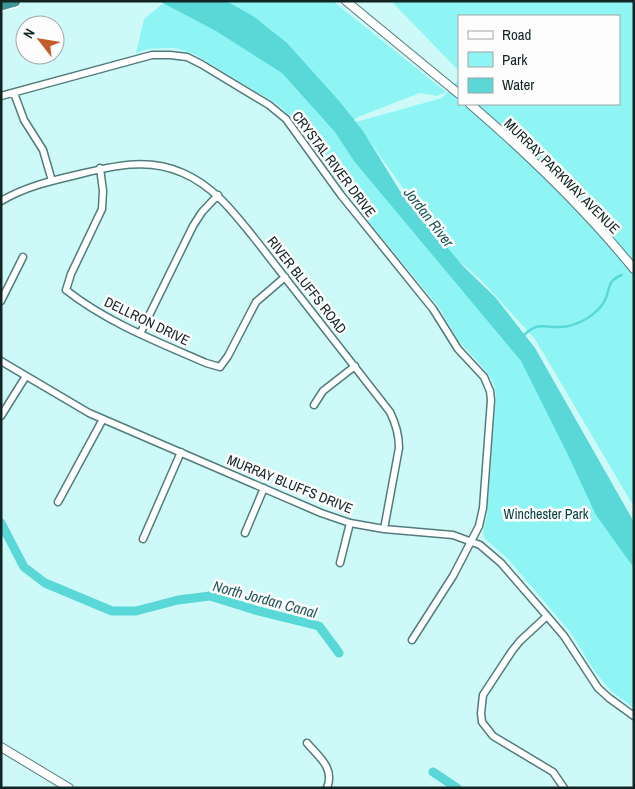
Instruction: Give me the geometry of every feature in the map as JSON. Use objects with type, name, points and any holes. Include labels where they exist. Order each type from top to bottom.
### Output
[{"type":"highway","points":[[1,5],[15,1]]},
{"type":"street","points":[[346,1],[458,93]]},
{"type":"street","name":"CRYSTAL RIVER DRIVE","points":[[1,96],[152,55],[170,55],[186,58],[215,72],[269,105],[286,120],[341,195],[433,309],[458,349],[479,371],[487,383],[491,400],[483,508],[479,526],[453,576],[412,640]]},
{"type":"street","points":[[14,93],[24,120],[42,150],[52,180]]},
{"type":"street","name":"MURRAY PARKWAY AVENUE","points":[[471,105],[524,153],[595,225],[634,269]]},
{"type":"street","name":"RIVER BLUFFS ROAD","points":[[1,200],[52,180],[100,168],[133,164],[168,168],[195,179],[218,196],[234,213],[355,366],[390,412],[396,424],[399,448],[384,529]]},
{"type":"street","name":"DELLRON DRIVE","points":[[100,168],[103,191],[102,209],[71,274],[66,290],[77,298],[140,334],[206,363],[220,367],[228,356],[256,302],[285,277]]},
{"type":"street","points":[[140,334],[193,226],[202,212],[218,196]]},
{"type":"street","points":[[1,301],[23,257]]},
{"type":"street","name":"MURRAY BLUFFS DRIVE","points":[[1,361],[76,406],[102,419],[321,513],[350,523],[384,529],[453,535],[480,545],[494,556],[564,636],[598,688],[634,716]]},
{"type":"street","points":[[314,406],[323,391],[355,366]]},
{"type":"street","points":[[1,416],[26,376]]},
{"type":"street","points":[[58,502],[102,419]]},
{"type":"street","points":[[143,539],[181,452]]},
{"type":"street","points":[[245,533],[264,488]]},
{"type":"street","points":[[340,563],[350,523]]},
{"type":"street","points":[[547,616],[512,651],[483,695],[480,713],[482,722],[492,736],[553,772],[564,788]]},
{"type":"street","points":[[307,743],[328,770],[330,780],[327,788]]},
{"type":"street","points":[[1,748],[69,788]]},
{"type":"green space","name":"Winchester Park","points":[[166,1],[333,1],[446,92],[437,96],[420,93],[358,117],[345,127],[518,349],[634,548],[634,708],[611,691],[595,672],[571,633],[508,559],[484,538],[483,532],[487,515],[496,396],[494,384],[486,371],[458,340],[438,306],[359,210],[294,120],[280,106],[194,54],[174,48],[148,49],[136,53],[144,19]]},
{"type":"green space","points":[[391,1],[634,1],[634,507],[535,339],[480,279],[449,253],[356,122],[442,98],[458,80],[458,105],[620,105],[620,15],[458,15],[458,70]]},
{"type":"water","points":[[159,1],[226,1],[253,16],[287,43],[340,102],[363,131],[400,191],[462,265],[496,298],[535,348],[634,522],[634,568],[596,515],[521,361],[354,161],[335,132],[282,73],[216,31]]},
{"type":"waterway","points":[[524,335],[534,328],[541,326],[566,326],[586,319],[604,303],[611,282],[622,275]]},
{"type":"waterway","name":"North Jordan Canal","points":[[1,523],[24,567],[45,583],[112,611],[136,611],[178,600],[210,596],[255,610],[319,626],[339,653]]},
{"type":"waterway","name":"North Jordan Canal","points":[[433,772],[457,788]]},
{"type":"water label","name":"Jordan River","points":[[429,217]]}]
